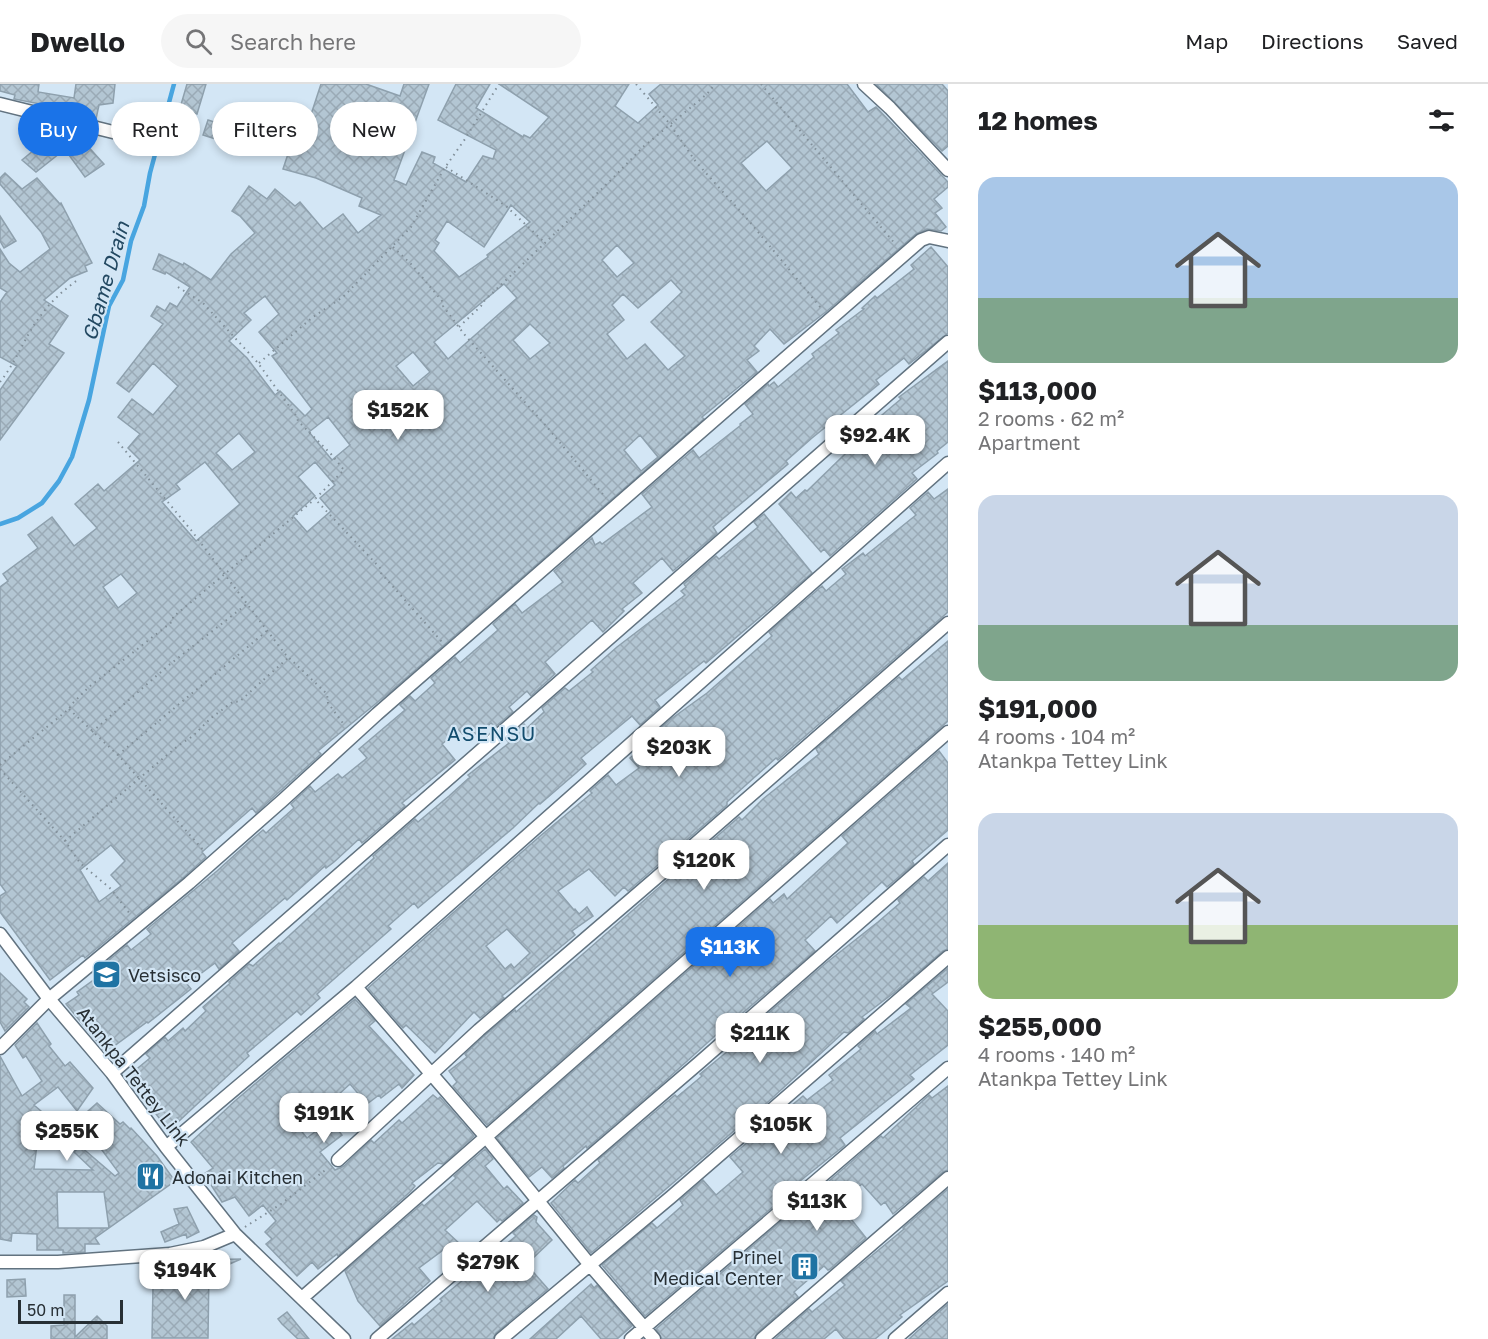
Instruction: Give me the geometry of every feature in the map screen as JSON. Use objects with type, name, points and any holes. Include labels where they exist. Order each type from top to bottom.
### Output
[{"type":"street","points":[[864,84],[890,108],[948,170]]},
{"type":"street","points":[[0,104],[111,132]]},
{"type":"street","points":[[0,1048],[50,999],[213,862],[450,650],[921,240],[930,237],[948,241]]},
{"type":"street","points":[[112,1073],[948,342]]},
{"type":"street","points":[[166,1146],[356,987],[948,463]]},
{"type":"street","points":[[338,1160],[479,1030],[948,623]]},
{"type":"street","points":[[302,1298],[948,732]]},
{"type":"street","points":[[377,1339],[709,1055],[948,845]]},
{"type":"street","name":"Atankpa Tettey Link","points":[[0,934],[50,999],[112,1073],[235,1234],[344,1339]]},
{"type":"street","points":[[501,1339],[948,957]]},
{"type":"street","points":[[356,987],[486,1137],[590,1265],[654,1339]]},
{"type":"street","points":[[631,1339],[948,1068]]},
{"type":"street","points":[[762,1339],[948,1178]]},
{"type":"street","points":[[0,1262],[58,1262],[170,1254],[204,1246],[235,1234]]},
{"type":"street","points":[[895,1339],[948,1293]]},
{"type":"path","points":[[258,363],[313,317],[342,297],[411,227],[446,166],[499,84]]},
{"type":"path","points":[[636,84],[669,123],[696,162],[830,318]]},
{"type":"path","points":[[459,327],[642,147],[715,84]]},
{"type":"path","points":[[760,84],[904,255]]},
{"type":"path","points":[[446,166],[506,206],[545,243]]},
{"type":"path","points":[[393,247],[411,264],[443,302],[459,327],[614,507]]},
{"type":"path","points":[[0,382],[12,367],[40,315],[62,292],[79,279]]},
{"type":"path","points":[[0,765],[69,709],[89,687],[173,621],[173,617],[315,499],[344,470],[298,421],[258,363],[203,303],[178,286]]},
{"type":"path","points":[[118,442],[225,574],[288,658],[327,694],[328,703],[353,736]]},
{"type":"path","points":[[315,499],[381,569],[381,573],[450,650]]},
{"type":"path","points":[[92,732],[169,664],[247,603]]},
{"type":"path","points":[[118,755],[268,630]]},
{"type":"path","points":[[64,841],[179,745],[193,736],[211,718],[234,701],[239,702],[288,658]]},
{"type":"path","points":[[69,709],[118,755],[213,862]]},
{"type":"path","points":[[0,769],[64,841],[80,863],[111,889],[138,925]]},
{"type":"path","points":[[235,1234],[282,1204],[338,1160]]},
{"type":"building","points":[[0,84],[39,84],[38,92],[74,98],[76,84],[115,84],[113,102],[99,105],[99,102],[30,102],[14,99],[15,95],[0,91]]},
{"type":"building","points":[[187,84],[206,84],[200,104],[200,102],[182,102]]},
{"type":"building","points":[[321,84],[366,84],[400,96],[404,84],[429,84],[417,117],[417,102],[330,102],[330,156],[403,156],[394,180],[406,185],[422,152],[435,157],[433,163],[466,182],[483,156],[493,159],[496,150],[438,120],[456,84],[490,84],[476,108],[523,137],[524,135],[530,138],[549,117],[499,84],[629,84],[615,106],[638,123],[658,105],[649,94],[661,84],[847,84],[868,112],[876,107],[948,182],[948,187],[934,199],[942,208],[935,213],[946,227],[941,231],[927,229],[916,234],[827,311],[784,344],[770,329],[754,346],[759,351],[747,360],[757,372],[702,417],[704,419],[390,692],[318,751],[321,754],[256,813],[252,808],[202,852],[206,857],[184,877],[85,958],[83,955],[50,980],[0,912],[0,896],[6,892],[0,884],[0,587],[8,581],[3,574],[38,548],[28,535],[52,517],[74,546],[97,528],[75,504],[98,484],[104,491],[140,460],[128,448],[140,434],[118,417],[132,399],[153,415],[178,386],[153,363],[129,392],[117,383],[163,324],[151,316],[157,306],[165,311],[170,303],[177,307],[190,287],[166,272],[165,274],[153,269],[159,254],[183,265],[184,263],[211,280],[231,254],[255,233],[240,216],[232,211],[249,186],[267,199],[275,189],[295,206],[300,202],[323,229],[343,214],[358,233],[381,215],[359,206],[362,198],[316,178],[283,169],[287,156],[318,156],[318,102],[315,102]],"holes":[[[767,141],[792,168],[766,191],[741,163]],[[511,205],[530,222],[487,255],[488,257],[459,277],[434,251],[439,243],[435,240],[447,221],[484,247]],[[617,245],[634,263],[617,277],[602,260]],[[671,280],[682,292],[651,322],[685,356],[668,370],[645,344],[627,359],[607,334],[624,320],[612,305],[623,294],[638,308]],[[504,284],[517,298],[448,359],[434,342]],[[265,296],[279,314],[259,332],[277,353],[272,356],[312,409],[305,416],[280,391],[275,395],[247,358],[229,341],[251,320],[244,313]],[[530,324],[550,343],[530,359],[513,340]],[[413,352],[430,372],[413,386],[396,366]],[[328,417],[350,445],[332,460],[309,432]],[[239,433],[255,452],[232,470],[216,453]],[[640,435],[658,457],[641,471],[624,450]],[[205,462],[240,504],[196,541],[162,502],[180,489],[176,484]],[[315,462],[335,485],[320,498],[331,511],[307,532],[293,516],[315,496],[298,477]],[[121,574],[137,593],[118,608],[103,587]],[[111,845],[125,861],[111,875],[121,886],[99,902],[80,870]]]},
{"type":"building","points":[[876,84],[942,84],[948,91],[948,146],[942,151]]},
{"type":"building","points":[[208,120],[212,121],[212,138],[203,135]]},
{"type":"building","points":[[27,156],[56,156],[36,172],[22,160]]},
{"type":"building","points":[[70,156],[97,156],[104,164],[85,177]]},
{"type":"building","points":[[5,173],[22,189],[37,178],[61,203],[92,263],[85,266],[87,271],[70,278],[44,300],[68,316],[49,344],[64,353],[0,440],[0,390],[17,366],[0,357],[0,302],[7,292],[0,288],[0,249],[9,263],[20,272],[50,249],[41,232],[0,184],[0,178]]},
{"type":"building","points":[[0,216],[16,241],[4,248],[0,241]]},
{"type":"building","points":[[931,247],[948,267],[948,333],[909,364],[904,358],[876,380],[879,384],[812,438],[786,461],[788,464],[713,527],[717,533],[673,571],[662,558],[633,583],[642,593],[622,609],[624,611],[603,632],[592,620],[545,662],[555,674],[531,696],[527,691],[509,707],[513,712],[495,727],[491,723],[477,735],[474,732],[466,738],[459,730],[442,744],[455,760],[402,803],[405,806],[362,843],[359,839],[334,862],[326,868],[325,866],[287,900],[285,898],[232,943],[239,951],[219,969],[215,963],[187,984],[191,989],[148,1023],[106,1052],[104,1050],[66,1004],[79,995],[77,992],[99,976],[96,971],[127,945],[131,950],[151,934],[147,929],[263,830],[266,833],[294,808],[291,804],[310,786],[315,792],[338,774],[342,778],[367,758],[359,749],[405,710],[400,705],[410,696],[415,701],[435,683],[431,678],[455,657],[460,663],[498,630],[493,624],[515,604],[522,613],[563,582],[554,571],[592,538],[595,545],[600,542],[602,544],[652,507],[642,494],[693,450],[699,458],[741,425],[753,414],[745,404],[768,384],[769,386],[774,382],[778,387],[814,357],[812,354],[839,333],[836,330],[864,309],[862,308],[875,296],[877,298],[914,269],[911,265]]},
{"type":"building","points":[[948,361],[948,442],[937,451],[938,453],[912,473],[917,479],[830,556],[824,549],[821,552],[779,504],[791,492],[796,498],[805,490],[807,491],[878,422],[876,420],[901,399],[899,397]]},
{"type":"building","points":[[948,489],[948,612],[778,760],[776,758],[727,802],[727,805],[628,891],[624,887],[615,896],[589,869],[558,891],[579,914],[587,907],[593,916],[572,931],[575,935],[502,996],[504,998],[480,1018],[474,1012],[435,1053],[406,1025],[403,1028],[400,1025],[368,988],[592,793],[590,791],[608,775],[616,785],[639,768],[630,758],[640,749],[639,747],[671,719],[707,693],[772,636],[769,632],[822,586],[826,591],[846,574],[842,569],[863,553],[865,556],[916,515],[910,508],[928,492],[934,499]],"holes":[[[507,929],[530,953],[514,968],[511,964],[505,969],[486,946]]]},
{"type":"building","points":[[764,514],[812,573],[706,663],[704,661],[655,700],[660,707],[640,725],[632,716],[581,758],[586,764],[576,773],[418,908],[414,903],[388,926],[391,929],[317,994],[320,998],[301,1015],[297,1011],[247,1053],[249,1056],[179,1121],[177,1118],[166,1127],[149,1105],[157,1099],[133,1072],[150,1058],[146,1054],[165,1037],[168,1041],[183,1028],[185,1031],[206,1011],[203,1007],[229,982],[249,964],[253,966],[280,944],[415,819],[418,822],[449,796],[470,777],[468,775],[509,743],[506,739],[524,724],[527,728],[544,712],[542,708],[565,688],[569,691],[593,672],[591,670],[617,647],[685,595],[681,591],[686,587],[684,584],[716,556],[719,559],[758,527],[754,522]]},
{"type":"building","points":[[948,641],[948,721],[487,1125],[453,1086],[457,1082],[449,1071],[467,1057],[465,1054],[739,817],[742,820],[763,799],[819,754],[816,749],[899,677],[902,680]]},
{"type":"building","points":[[939,751],[948,763],[948,830],[912,861],[914,864],[887,887],[882,882],[837,923],[831,916],[805,940],[815,951],[737,1016],[587,1148],[586,1146],[552,1178],[542,1167],[529,1177],[497,1138],[770,899],[773,903],[784,894],[787,899],[848,843],[842,836]]},
{"type":"building","points":[[948,863],[948,949],[862,1017],[864,1019],[848,1033],[844,1032],[769,1101],[591,1253],[551,1203],[575,1180],[578,1183],[600,1163],[598,1160],[675,1095],[677,1097],[702,1076],[700,1074],[751,1032],[749,1030],[826,963],[900,903],[898,900],[924,877],[928,881]]},
{"type":"building","points":[[948,968],[948,982],[932,994],[948,1011],[948,1045],[910,1075],[914,1079],[840,1138],[845,1145],[795,1185],[795,1188],[645,1316],[602,1265],[652,1223],[657,1228],[683,1205],[680,1200],[703,1180],[716,1195],[743,1172],[730,1157],[803,1096],[807,1100],[833,1080],[829,1075],[861,1049],[858,1046],[875,1031],[877,1034],[911,1008],[906,1004]]},
{"type":"building","points":[[0,973],[27,999],[24,1002],[29,1007],[5,1031],[0,1022]]},
{"type":"building","points":[[355,999],[375,1021],[369,1026],[414,1075],[402,1088],[399,1084],[381,1098],[379,1095],[367,1104],[350,1084],[324,1108],[318,1100],[294,1122],[307,1138],[330,1120],[342,1135],[320,1152],[335,1170],[344,1166],[371,1140],[374,1143],[399,1120],[402,1123],[433,1095],[438,1099],[440,1097],[474,1136],[443,1164],[438,1163],[412,1183],[415,1186],[411,1191],[338,1256],[337,1254],[318,1269],[312,1262],[297,1276],[266,1244],[272,1239],[265,1232],[276,1221],[263,1205],[249,1216],[235,1197],[222,1202],[204,1174],[213,1168],[191,1142],[236,1100]]},
{"type":"building","points":[[37,1023],[51,1044],[49,1046],[65,1066],[70,1062],[93,1088],[77,1111],[58,1087],[34,1105],[41,1111],[34,1169],[93,1170],[74,1152],[80,1146],[115,1176],[119,1173],[79,1119],[97,1103],[120,1124],[123,1122],[131,1128],[157,1156],[175,1181],[95,1238],[99,1244],[85,1244],[85,1252],[63,1253],[63,1250],[37,1250],[37,1234],[12,1233],[11,1241],[0,1239],[0,1056],[22,1096],[42,1081],[26,1056],[23,1058],[15,1045]],"holes":[[[57,1192],[104,1192],[109,1228],[58,1228]]]},
{"type":"building","points":[[948,1086],[948,1170],[893,1214],[885,1202],[881,1205],[862,1184],[843,1200],[844,1202],[840,1205],[866,1238],[830,1269],[824,1266],[794,1292],[798,1297],[757,1333],[754,1339],[662,1339],[656,1329],[806,1200],[814,1209],[836,1191],[829,1181],[881,1136],[883,1138],[929,1095],[932,1098]]},
{"type":"building","points":[[485,1149],[493,1159],[485,1166],[504,1189],[507,1186],[523,1203],[502,1221],[500,1219],[497,1222],[477,1201],[445,1230],[461,1245],[453,1255],[446,1248],[419,1268],[430,1281],[380,1326],[358,1301],[345,1271],[422,1204],[424,1206]]},
{"type":"building","points":[[948,1189],[948,1281],[900,1315],[902,1317],[875,1339],[844,1339],[836,1329],[824,1339],[775,1339],[809,1309],[812,1312],[845,1285],[841,1281]]},
{"type":"building","points":[[187,1207],[199,1232],[187,1238],[186,1234],[165,1242],[161,1232],[179,1224],[174,1209]]},
{"type":"building","points":[[534,1215],[537,1217],[536,1222],[552,1240],[530,1261],[532,1263],[528,1266],[548,1289],[496,1333],[493,1339],[392,1339],[412,1323],[414,1325],[442,1301],[440,1299],[516,1236],[513,1233]]},
{"type":"building","points":[[241,1259],[216,1270],[209,1270],[208,1338],[152,1338],[153,1286],[175,1286],[173,1263]]},
{"type":"building","points":[[25,1279],[26,1296],[7,1297],[7,1280]]},
{"type":"building","points":[[591,1284],[594,1288],[597,1285],[632,1326],[617,1339],[601,1339],[581,1316],[556,1339],[530,1339]]},
{"type":"building","points":[[64,1295],[75,1295],[75,1337],[97,1316],[107,1326],[107,1339],[51,1339],[51,1326],[64,1325]]},
{"type":"building","points":[[948,1304],[948,1339],[909,1339],[922,1327]]},
{"type":"building","points":[[287,1312],[309,1339],[298,1339],[282,1324],[278,1319]]},
{"type":"waterway","name":"Gbame Drain","points":[[0,524],[18,518],[42,503],[59,481],[72,457],[89,400],[109,306],[123,280],[131,241],[144,206],[150,173],[174,84]]},
{"type":"place","name":"Vetsisco","points":[[107,975]]},
{"type":"place","name":"Adonai Kitchen","points":[[151,1177]]},
{"type":"place","name":"Prinel Medical Center","points":[[804,1267]]},
{"type":"district","name":"ASENSU","points":[[492,733]]}]
